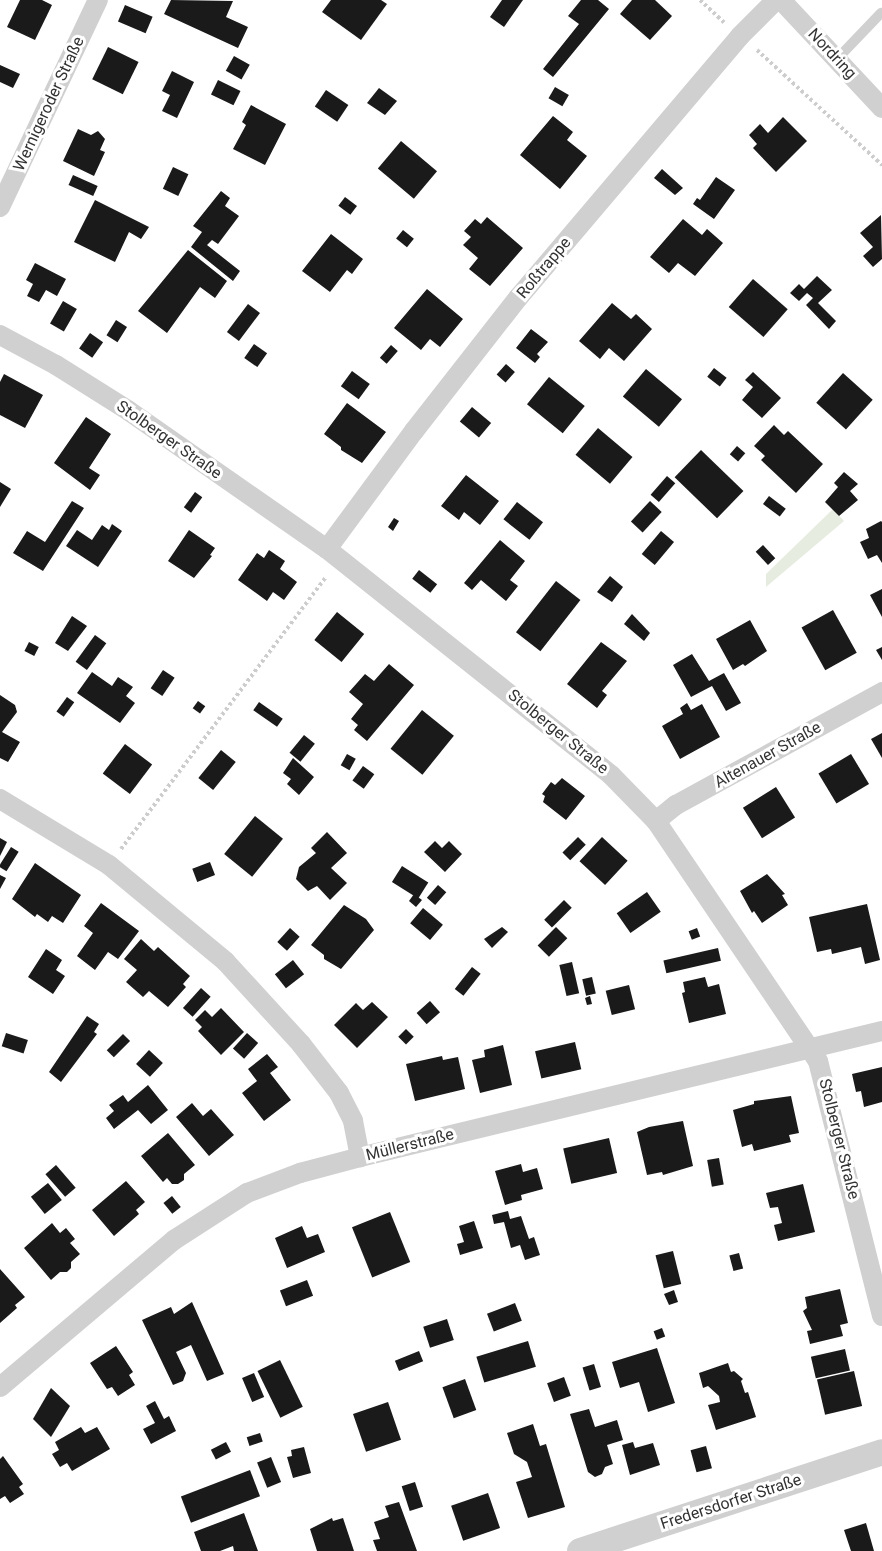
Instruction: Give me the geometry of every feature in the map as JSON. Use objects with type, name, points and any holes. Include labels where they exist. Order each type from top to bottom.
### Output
[{"type":"street","name":"Wernigeroder Straße","points":[[0,207],[98,0]]},
{"type":"street","name":"Roßtrappe","points":[[333,554],[414,431],[518,298],[740,36],[776,0]]},
{"type":"street","name":"Nordring","points":[[782,0],[882,108]]},
{"type":"street","name":"Stolberger Straße","points":[[0,335],[129,411],[333,554],[611,775],[656,821],[818,1060],[882,1316]]},
{"type":"street","name":"Altenauer Straße","points":[[656,821],[676,805],[882,692]]},
{"type":"street","points":[[0,798],[109,865],[225,961],[301,1044],[339,1093],[353,1121],[360,1157]]},
{"type":"street","name":"Müllerstraße","points":[[0,1387],[174,1240],[231,1201],[300,1173],[882,1031]]},
{"type":"street","name":"Fredersdorfer Straße","points":[[580,1551],[882,1452]]},
{"type":"lane","points":[[837,59],[881,13]]},
{"type":"path","points":[[699,0],[725,23]]},
{"type":"path","points":[[756,49],[882,165]]},
{"type":"path","points":[[109,865],[333,554]]},
{"type":"shaded area","points":[[833,509],[844,521],[766,587],[766,574]]},
{"type":"building","points":[[20,0],[42,0],[52,5],[35,40],[7,27]]},
{"type":"building","points":[[171,0],[233,1],[226,17],[248,27],[238,48],[164,14]]},
{"type":"building","points":[[331,0],[381,0],[387,4],[361,40],[322,12]]},
{"type":"building","points":[[502,0],[523,0],[504,27],[490,17]]},
{"type":"building","points":[[581,0],[598,0],[609,9],[553,77],[543,69],[579,24],[568,16]]},
{"type":"building","points":[[632,0],[655,0],[672,16],[650,40],[620,14]]},
{"type":"building","points":[[125,5],[153,17],[146,33],[118,22]]},
{"type":"building","points":[[108,47],[139,62],[123,94],[92,79]]},
{"type":"building","points":[[234,56],[250,65],[242,80],[226,71]]},
{"type":"building","points":[[0,65],[20,74],[13,88],[0,82]]},
{"type":"building","points":[[172,71],[194,82],[177,118],[162,111],[170,95],[162,91]]},
{"type":"building","points":[[218,80],[240,91],[233,105],[211,94]]},
{"type":"building","points":[[555,87],[569,95],[562,106],[548,98]]},
{"type":"building","points":[[379,88],[397,101],[385,115],[367,103]]},
{"type":"building","points":[[326,90],[348,105],[337,122],[315,107]]},
{"type":"building","points":[[251,105],[286,124],[265,165],[233,149],[246,125],[242,122]]},
{"type":"building","points":[[553,116],[573,132],[567,140],[587,156],[560,189],[520,155]]},
{"type":"building","points":[[783,117],[807,141],[776,172],[753,148],[757,144],[749,135],[760,124],[768,133]]},
{"type":"building","points":[[78,129],[91,135],[98,131],[105,139],[100,150],[105,152],[94,176],[63,161]]},
{"type":"building","points":[[401,141],[437,171],[414,199],[378,169]]},
{"type":"building","points":[[173,167],[188,174],[178,196],[163,189]]},
{"type":"building","points":[[662,169],[683,188],[675,195],[654,178]]},
{"type":"building","points":[[73,175],[98,186],[93,196],[69,185]]},
{"type":"building","points":[[716,177],[735,190],[714,219],[693,204],[697,198],[700,200]]},
{"type":"building","points":[[221,191],[230,198],[225,206],[239,216],[218,244],[212,240],[207,245],[240,271],[233,281],[191,247],[202,232],[193,226]]},
{"type":"building","points":[[345,197],[357,206],[350,215],[338,206]]},
{"type":"building","points":[[95,200],[149,227],[141,239],[129,232],[115,262],[74,242]]},
{"type":"building","points":[[881,215],[882,259],[873,267],[863,256],[873,247],[860,233]]},
{"type":"building","points":[[487,217],[523,248],[490,286],[469,269],[478,258],[463,245],[471,237],[464,231],[475,219],[481,224]]},
{"type":"building","points":[[683,219],[702,235],[707,229],[723,243],[695,276],[678,263],[669,273],[650,257]]},
{"type":"building","points":[[403,230],[414,239],[407,247],[396,239]]},
{"type":"building","points":[[331,234],[363,259],[352,274],[347,270],[330,292],[302,271]]},
{"type":"building","points":[[188,250],[227,281],[215,298],[200,287],[167,333],[138,311]]},
{"type":"building","points":[[35,263],[66,279],[57,296],[46,290],[39,302],[27,296],[33,284],[26,280]]},
{"type":"building","points":[[817,276],[832,290],[818,303],[836,321],[829,329],[806,305],[813,298],[807,293],[799,301],[790,293],[799,284],[804,289]]},
{"type":"building","points":[[753,279],[788,309],[763,337],[729,307]]},
{"type":"building","points":[[427,289],[463,319],[440,347],[430,339],[421,350],[394,328]]},
{"type":"building","points":[[63,301],[77,309],[64,332],[50,324]]},
{"type":"building","points":[[612,303],[631,319],[636,314],[652,329],[624,361],[609,348],[600,359],[579,341]]},
{"type":"building","points":[[248,304],[260,313],[239,341],[227,332]]},
{"type":"building","points":[[116,320],[127,327],[117,342],[106,335]]},
{"type":"building","points":[[531,329],[548,342],[537,354],[540,357],[535,363],[516,348]]},
{"type":"building","points":[[90,333],[103,342],[92,358],[79,349]]},
{"type":"building","points":[[254,344],[267,353],[257,367],[244,358]]},
{"type":"building","points":[[391,345],[398,351],[387,364],[380,358]]},
{"type":"building","points":[[506,364],[515,372],[506,382],[497,374]]},
{"type":"building","points":[[714,368],[727,378],[720,387],[707,377]]},
{"type":"building","points":[[646,369],[682,399],[659,427],[623,397]]},
{"type":"building","points":[[352,371],[370,384],[359,399],[341,386]]},
{"type":"building","points":[[753,372],[781,398],[762,418],[742,400],[753,387],[745,380]]},
{"type":"building","points":[[843,373],[873,400],[846,429],[816,403]]},
{"type":"building","points":[[4,374],[43,395],[25,428],[0,415],[0,382]]},
{"type":"building","points":[[549,377],[585,406],[563,433],[527,404]]},
{"type":"building","points":[[347,403],[386,432],[362,463],[341,450],[341,447],[324,434]]},
{"type":"building","points":[[472,407],[491,423],[479,438],[460,422]]},
{"type":"building","points":[[86,417],[111,434],[89,468],[100,475],[90,490],[54,463]]},
{"type":"building","points":[[774,425],[784,435],[788,431],[823,464],[796,493],[761,460],[765,456],[754,446]]},
{"type":"building","points":[[598,428],[632,457],[610,484],[576,455]]},
{"type":"building","points":[[737,446],[745,453],[738,462],[730,454]]},
{"type":"building","points":[[701,450],[743,491],[717,518],[675,477]]},
{"type":"building","points":[[844,472],[858,484],[850,491],[858,500],[839,516],[825,502],[838,487],[834,483]]},
{"type":"building","points":[[466,475],[499,501],[480,525],[464,512],[459,520],[441,506]]},
{"type":"building","points":[[667,476],[675,483],[659,502],[651,495]]},
{"type":"building","points":[[0,482],[11,489],[0,507]]},
{"type":"building","points":[[195,492],[202,497],[191,513],[184,507]]},
{"type":"building","points":[[769,496],[786,509],[780,517],[763,504]]},
{"type":"building","points":[[72,501],[84,508],[43,571],[13,553],[27,531],[45,542]]},
{"type":"building","points":[[650,501],[662,512],[643,532],[631,521]]},
{"type":"building","points":[[517,502],[543,522],[529,540],[503,519]]},
{"type":"building","points":[[394,518],[399,521],[393,531],[388,527]]},
{"type":"building","points":[[881,521],[882,563],[877,555],[868,559],[860,542],[869,538],[866,529]]},
{"type":"building","points":[[112,524],[122,531],[98,567],[66,546],[77,530],[92,540],[102,525],[109,530]]},
{"type":"building","points":[[189,530],[215,548],[210,555],[212,556],[194,578],[168,561]]},
{"type":"building","points":[[661,531],[674,542],[655,565],[642,554]]},
{"type":"building","points":[[500,540],[525,561],[510,580],[518,586],[506,601],[481,580],[472,590],[464,583]]},
{"type":"building","points":[[763,545],[775,558],[768,565],[756,552]]},
{"type":"building","points":[[269,550],[285,561],[280,569],[297,582],[284,600],[273,592],[267,601],[238,580],[257,553],[264,558]]},
{"type":"building","points":[[419,570],[437,584],[430,593],[412,579]]},
{"type":"building","points":[[610,576],[623,587],[612,602],[597,592]]},
{"type":"building","points":[[556,581],[580,600],[540,651],[516,632]]},
{"type":"building","points":[[882,589],[882,617],[870,595]]},
{"type":"building","points":[[833,610],[857,653],[825,670],[802,627]]},
{"type":"building","points":[[337,612],[364,634],[342,662],[314,640]]},
{"type":"building","points":[[632,614],[650,633],[644,641],[624,624]]},
{"type":"building","points":[[72,616],[87,626],[68,651],[55,643]]},
{"type":"building","points":[[750,620],[767,651],[745,666],[743,664],[733,670],[716,639]]},
{"type":"building","points":[[95,635],[106,643],[87,670],[76,662]]},
{"type":"building","points":[[29,642],[39,647],[34,656],[24,651]]},
{"type":"building","points":[[601,642],[627,661],[602,691],[607,695],[597,708],[567,684]]},
{"type":"building","points":[[882,647],[882,660],[876,650]]},
{"type":"building","points":[[692,654],[709,681],[724,673],[741,703],[726,711],[712,686],[691,697],[673,665]]},
{"type":"building","points":[[389,664],[414,685],[367,741],[354,730],[358,725],[351,719],[363,704],[349,692],[365,674],[374,681]]},
{"type":"building","points":[[163,670],[175,678],[162,696],[151,688]]},
{"type":"building","points":[[92,672],[112,686],[118,677],[133,687],[126,696],[135,703],[120,723],[77,693]]},
{"type":"building","points":[[0,695],[15,705],[17,712],[2,732],[20,742],[8,762],[0,758]]},
{"type":"building","points":[[67,697],[74,702],[64,717],[56,712]]},
{"type":"building","points":[[198,701],[205,706],[200,714],[193,708]]},
{"type":"building","points":[[259,702],[283,719],[277,727],[253,710]]},
{"type":"building","points":[[687,703],[691,710],[702,704],[720,737],[680,759],[662,726],[683,714],[680,708]]},
{"type":"building","points":[[422,710],[454,736],[422,775],[391,749]]},
{"type":"building","points":[[882,733],[882,758],[871,739]]},
{"type":"building","points":[[304,735],[315,744],[300,762],[290,753]]},
{"type":"building","points":[[125,744],[152,764],[130,794],[103,774]]},
{"type":"building","points":[[221,750],[236,762],[213,790],[198,778]]},
{"type":"building","points":[[347,754],[356,759],[349,770],[341,765]]},
{"type":"building","points":[[851,754],[869,784],[836,804],[818,774]]},
{"type":"building","points":[[293,758],[314,777],[299,795],[287,784],[291,779],[283,773]]},
{"type":"building","points":[[363,766],[374,774],[364,789],[352,781]]},
{"type":"building","points":[[562,778],[585,796],[566,820],[543,802],[545,796],[542,794],[551,782],[555,785]]},
{"type":"building","points":[[776,787],[795,818],[762,838],[743,808]]},
{"type":"building","points":[[255,816],[283,839],[252,877],[224,854]]},
{"type":"building","points":[[327,832],[347,853],[331,868],[347,883],[330,900],[317,886],[308,891],[296,879],[299,867],[316,853],[311,848]]},
{"type":"building","points":[[578,837],[586,845],[570,860],[562,853]]},
{"type":"building","points":[[602,837],[628,861],[605,885],[579,861]]},
{"type":"building","points":[[0,838],[7,842],[0,856]]},
{"type":"building","points":[[435,841],[442,848],[449,841],[462,854],[445,872],[424,852]]},
{"type":"building","points":[[11,847],[19,852],[6,871],[0,867],[0,865]]},
{"type":"building","points":[[210,862],[215,875],[197,882],[192,869]]},
{"type":"building","points":[[35,863],[81,895],[63,923],[52,916],[48,922],[37,914],[35,917],[12,899]]},
{"type":"building","points":[[402,866],[428,882],[418,899],[392,882]]},
{"type":"building","points":[[767,874],[785,894],[782,895],[788,905],[762,923],[754,911],[752,913],[740,891]]},
{"type":"building","points":[[0,875],[6,878],[0,889]]},
{"type":"building","points":[[438,885],[446,892],[435,905],[427,898]]},
{"type":"building","points":[[647,892],[661,912],[630,933],[617,913]]},
{"type":"building","points":[[414,894],[422,900],[416,907],[409,901]]},
{"type":"building","points":[[564,900],[572,908],[552,928],[544,920]]},
{"type":"building","points":[[101,903],[139,931],[118,959],[108,952],[95,970],[77,956],[93,933],[84,926]]},
{"type":"building","points":[[867,904],[880,960],[865,964],[861,947],[832,954],[831,949],[817,952],[809,917]]},
{"type":"building","points":[[344,905],[366,919],[374,930],[341,969],[324,959],[324,955],[311,945]]},
{"type":"building","points":[[423,908],[443,925],[430,940],[410,923]]},
{"type":"building","points":[[502,927],[508,932],[492,948],[484,939]]},
{"type":"building","points":[[556,927],[567,938],[549,957],[538,945]]},
{"type":"building","points":[[290,928],[300,937],[287,951],[277,942]]},
{"type":"building","points":[[697,928],[700,936],[692,940],[689,931]]},
{"type":"building","points":[[141,939],[154,951],[158,947],[190,976],[183,984],[186,987],[168,1007],[149,991],[143,997],[126,982],[137,970],[124,959]]},
{"type":"building","points":[[718,948],[721,961],[666,973],[663,961]]},
{"type":"building","points":[[46,949],[62,960],[56,970],[65,976],[53,994],[28,977]]},
{"type":"building","points":[[293,960],[304,974],[286,988],[275,974]]},
{"type":"building","points":[[572,962],[579,993],[567,996],[559,965]]},
{"type":"building","points":[[472,967],[481,974],[463,996],[455,989]]},
{"type":"building","points":[[592,977],[596,994],[586,996],[582,979]]},
{"type":"building","points":[[705,977],[708,987],[719,984],[726,1014],[689,1023],[682,993],[685,992],[683,982]]},
{"type":"building","points":[[629,985],[635,1009],[612,1015],[606,991]]},
{"type":"building","points":[[201,988],[211,997],[193,1017],[183,1008]]},
{"type":"building","points":[[590,996],[592,1004],[587,1005],[585,998]]},
{"type":"building","points":[[430,1001],[440,1012],[427,1024],[417,1013]]},
{"type":"building","points":[[372,1002],[388,1017],[357,1048],[334,1025],[356,1003],[363,1010]]},
{"type":"building","points":[[221,1008],[244,1032],[221,1055],[198,1031],[202,1027],[195,1020],[205,1010],[212,1017]]},
{"type":"building","points":[[87,1016],[99,1024],[94,1032],[97,1034],[61,1082],[49,1072]]},
{"type":"building","points":[[406,1029],[414,1037],[406,1045],[398,1037]]},
{"type":"building","points":[[6,1033],[28,1040],[24,1053],[2,1046]]},
{"type":"building","points":[[247,1033],[258,1043],[244,1059],[233,1049]]},
{"type":"building","points":[[123,1034],[130,1041],[114,1057],[107,1050]]},
{"type":"building","points":[[575,1042],[581,1069],[541,1079],[535,1051]]},
{"type":"building","points":[[503,1045],[512,1085],[480,1093],[472,1060],[485,1057],[484,1050]]},
{"type":"building","points":[[149,1050],[163,1063],[150,1077],[136,1064]]},
{"type":"building","points":[[267,1054],[278,1067],[270,1073],[291,1100],[264,1121],[242,1093],[257,1081],[248,1069]]},
{"type":"building","points":[[442,1056],[443,1060],[458,1057],[465,1089],[415,1101],[406,1064]]},
{"type":"building","points":[[882,1067],[882,1102],[864,1107],[861,1091],[856,1092],[852,1074]]},
{"type":"building","points":[[148,1085],[168,1110],[151,1124],[138,1110],[114,1129],[106,1118],[114,1111],[109,1105],[123,1095],[128,1102]]},
{"type":"building","points":[[791,1096],[799,1133],[789,1135],[791,1142],[754,1151],[752,1144],[742,1147],[733,1110],[754,1104],[754,1101]]},
{"type":"building","points":[[192,1103],[203,1116],[211,1109],[234,1135],[209,1156],[176,1117]]},
{"type":"building","points":[[683,1121],[693,1166],[663,1175],[662,1172],[647,1175],[637,1132],[649,1127]]},
{"type":"building","points":[[168,1133],[195,1165],[184,1174],[184,1180],[178,1184],[172,1184],[167,1178],[163,1182],[141,1156]]},
{"type":"building","points":[[609,1138],[617,1173],[571,1184],[563,1149]]},
{"type":"building","points":[[719,1158],[724,1185],[712,1187],[707,1160]]},
{"type":"building","points":[[521,1164],[523,1172],[537,1168],[543,1189],[521,1195],[522,1200],[505,1205],[495,1171]]},
{"type":"building","points":[[56,1165],[76,1188],[65,1197],[45,1174]]},
{"type":"building","points":[[126,1181],[145,1202],[136,1210],[139,1214],[114,1236],[92,1210]]},
{"type":"building","points":[[48,1183],[62,1200],[45,1214],[31,1197]]},
{"type":"building","points":[[803,1184],[815,1232],[778,1241],[774,1225],[782,1223],[778,1207],[770,1208],[766,1193]]},
{"type":"building","points":[[172,1196],[181,1207],[172,1214],[163,1203]]},
{"type":"building","points":[[508,1211],[510,1219],[521,1216],[529,1239],[534,1237],[540,1255],[525,1260],[520,1245],[511,1248],[504,1222],[494,1224],[492,1215]]},
{"type":"building","points":[[390,1212],[410,1262],[372,1277],[352,1227]]},
{"type":"building","points":[[474,1221],[483,1248],[460,1255],[457,1244],[464,1242],[459,1226]]},
{"type":"building","points":[[52,1223],[60,1233],[66,1228],[75,1239],[70,1243],[80,1254],[71,1262],[71,1268],[67,1272],[60,1272],[51,1280],[24,1248]]},
{"type":"building","points":[[302,1226],[307,1238],[318,1234],[325,1252],[287,1268],[275,1238]]},
{"type":"building","points":[[673,1251],[681,1284],[664,1288],[656,1255]]},
{"type":"building","points":[[739,1253],[743,1268],[733,1271],[729,1256]]},
{"type":"building","points":[[0,1269],[25,1297],[15,1305],[17,1308],[0,1323]]},
{"type":"building","points":[[307,1280],[313,1296],[286,1306],[280,1290]]},
{"type":"building","points":[[840,1289],[848,1323],[840,1325],[843,1336],[810,1344],[807,1331],[812,1330],[803,1311],[807,1308],[805,1297]]},
{"type":"building","points":[[674,1290],[678,1302],[669,1305],[664,1294]]},
{"type":"building","points":[[192,1302],[224,1374],[207,1381],[191,1345],[176,1352],[186,1373],[183,1381],[173,1385],[142,1320],[171,1307],[174,1314]]},
{"type":"building","points":[[515,1303],[522,1321],[494,1331],[487,1314]]},
{"type":"building","points":[[447,1319],[454,1340],[430,1348],[423,1327]]},
{"type":"building","points":[[662,1328],[665,1336],[657,1340],[654,1331]]},
{"type":"building","points":[[528,1341],[536,1367],[484,1383],[476,1357]]},
{"type":"building","points":[[116,1346],[133,1372],[129,1375],[135,1385],[118,1396],[112,1387],[107,1389],[90,1363]]},
{"type":"building","points":[[657,1348],[675,1403],[648,1412],[639,1382],[620,1388],[612,1362]]},
{"type":"building","points":[[845,1349],[850,1370],[816,1378],[811,1357]]},
{"type":"building","points":[[419,1351],[423,1361],[399,1371],[395,1361]]},
{"type":"building","points":[[280,1360],[303,1407],[280,1418],[258,1371]]},
{"type":"building","points":[[728,1363],[731,1372],[734,1371],[743,1379],[741,1381],[745,1393],[748,1392],[756,1417],[716,1430],[708,1405],[720,1402],[719,1396],[708,1386],[703,1388],[699,1373]]},
{"type":"building","points":[[594,1364],[601,1387],[590,1390],[583,1368]]},
{"type":"building","points":[[854,1371],[862,1406],[825,1415],[817,1380]]},
{"type":"building","points":[[254,1373],[264,1397],[252,1402],[242,1378]]},
{"type":"building","points":[[564,1377],[571,1396],[554,1402],[547,1383]]},
{"type":"building","points":[[465,1379],[476,1410],[454,1418],[442,1387]]},
{"type":"building","points":[[51,1388],[70,1406],[51,1437],[33,1419]]},
{"type":"building","points":[[155,1401],[164,1419],[169,1416],[176,1431],[151,1444],[143,1429],[155,1423],[146,1406]]},
{"type":"building","points":[[388,1402],[401,1440],[366,1452],[353,1414]]},
{"type":"building","points":[[589,1409],[595,1427],[617,1420],[623,1440],[607,1445],[613,1464],[605,1467],[602,1474],[595,1477],[588,1472],[570,1414]]},
{"type":"building","points":[[533,1424],[540,1446],[546,1444],[565,1507],[528,1518],[516,1482],[532,1477],[527,1462],[514,1454],[507,1433]]},
{"type":"building","points":[[81,1427],[85,1433],[97,1427],[110,1449],[72,1471],[67,1463],[60,1467],[52,1454],[59,1450],[55,1442]]},
{"type":"building","points":[[260,1433],[263,1442],[249,1446],[247,1437]]},
{"type":"building","points":[[226,1442],[231,1452],[216,1460],[211,1450]]},
{"type":"building","points":[[633,1442],[635,1448],[653,1443],[660,1465],[630,1475],[622,1445]]},
{"type":"building","points":[[706,1446],[712,1468],[696,1472],[691,1450]]},
{"type":"building","points":[[304,1447],[311,1473],[293,1478],[287,1457],[292,1456],[291,1450]]},
{"type":"building","points":[[3,1456],[23,1484],[19,1487],[24,1494],[10,1503],[5,1496],[0,1499],[0,1459]]},
{"type":"building","points":[[271,1457],[281,1482],[267,1488],[257,1463]]},
{"type":"building","points":[[250,1470],[260,1496],[191,1523],[181,1497]]},
{"type":"building","points":[[415,1482],[423,1507],[410,1511],[402,1486]]},
{"type":"building","points":[[488,1493],[500,1528],[463,1541],[451,1506]]},
{"type":"building","points":[[399,1502],[417,1551],[377,1551],[373,1540],[380,1539],[374,1522],[389,1517],[385,1506]]},
{"type":"building","points":[[244,1513],[258,1551],[234,1551],[233,1546],[220,1551],[201,1551],[194,1532]]},
{"type":"building","points":[[332,1518],[333,1521],[343,1518],[354,1551],[317,1551],[310,1529]]},
{"type":"building","points":[[866,1523],[874,1551],[851,1551],[844,1530]]}]
